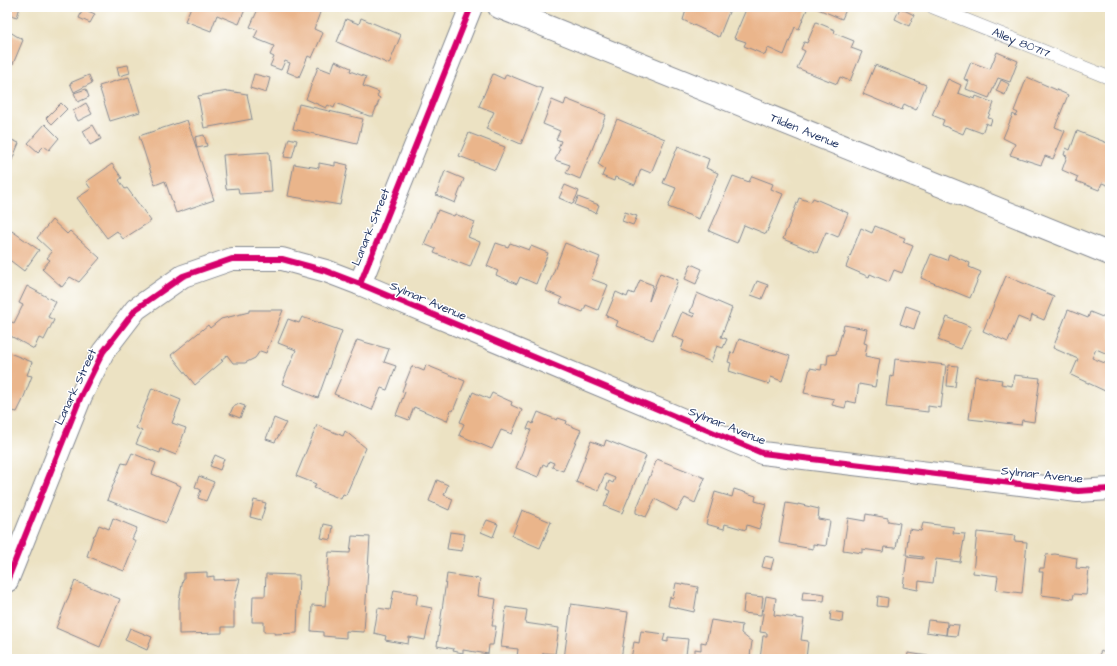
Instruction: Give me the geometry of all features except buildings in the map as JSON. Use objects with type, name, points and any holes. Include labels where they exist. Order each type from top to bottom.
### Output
[{"type":"street","name":"Lanark Street","points":[[7,580],[81,396],[103,352],[136,310],[183,276],[232,259],[282,259],[326,271],[360,284],[471,7]]},
{"type":"street","name":"Tilden Avenue","points":[[499,7],[1110,254]]},
{"type":"street","name":"Sylmar Avenue","points":[[360,284],[762,453],[1078,492],[1110,489]]},
{"type":"lane","name":"Alley 80717","points":[[933,7],[1110,78]]},
{"type":"cycle path","points":[[7,581],[81,396],[103,352],[136,309],[183,276],[232,259],[282,259],[326,271],[360,284],[471,7]]},
{"type":"cycle path","points":[[360,284],[762,453],[1078,491],[1110,489]]}]
